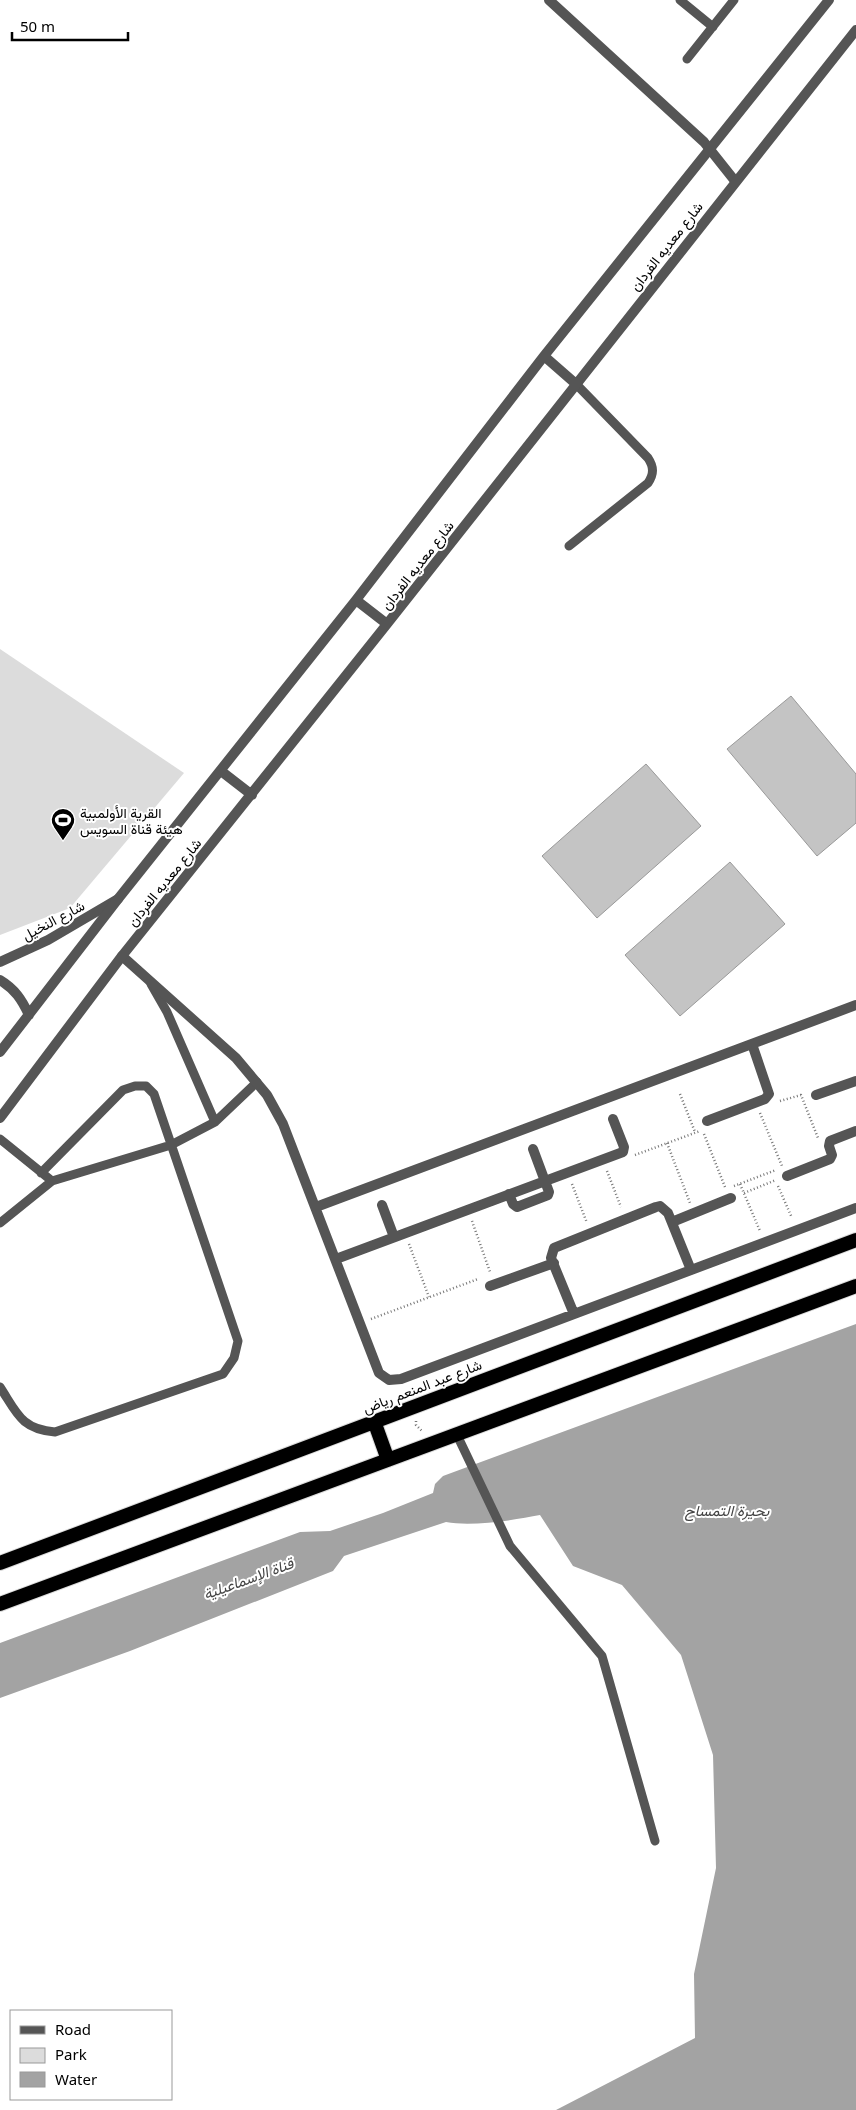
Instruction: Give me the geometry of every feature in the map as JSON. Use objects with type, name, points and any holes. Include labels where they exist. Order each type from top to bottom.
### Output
[{"type":"highway","name":"شارع عبد المنعم رياض","points":[[0,1563],[856,1240]]},
{"type":"highway","points":[[0,1604],[856,1286]]},
{"type":"highway","points":[[374,1421],[388,1460]]},
{"type":"street","points":[[549,0],[711,149],[735,181]]},
{"type":"street","name":"شارع معديه الفردان","points":[[0,1052],[118,899],[356,600],[544,356],[830,0]]},
{"type":"street","name":"شارع معديه الفردان","points":[[0,1118],[122,956],[388,624],[735,181],[856,30]]},
{"type":"street","points":[[544,356],[576,384]]},
{"type":"street","points":[[356,600],[388,624]]},
{"type":"street","points":[[221,771],[252,795]]},
{"type":"street","name":"شارع النخيل","points":[[0,962],[48,940],[118,899]]},
{"type":"street","points":[[122,956],[225,1046],[257,1082],[283,1124],[379,1373],[389,1380],[395,1380],[856,1208]]},
{"type":"street","points":[[0,980],[14,990],[23,1002],[29,1015]]},
{"type":"street","points":[[316,1207],[856,1005]]},
{"type":"street","points":[[708,1121],[765,1098],[770,1094],[752,1044]]},
{"type":"street","points":[[816,1095],[856,1080]]},
{"type":"street","points":[[336,1259],[624,1152],[624,1147],[613,1119]]},
{"type":"street","points":[[785,1172],[830,1159],[832,1155],[829,1143],[832,1140],[856,1131]]},
{"type":"street","points":[[509,1194],[513,1204],[517,1207],[546,1198],[549,1194],[533,1149]]},
{"type":"street","points":[[670,1217],[731,1198]]},
{"type":"street","points":[[382,1206],[394,1237]]},
{"type":"street","points":[[574,1314],[551,1252],[554,1248],[626,1218],[660,1206],[670,1217],[691,1270]]},
{"type":"street","points":[[490,1286],[554,1263]]},
{"type":"lane","points":[[680,0],[713,27]]},
{"type":"lane","points":[[688,59],[734,0]]},
{"type":"lane","points":[[569,546],[648,483],[653,470],[652,463],[648,458],[576,384]]},
{"type":"lane","points":[[146,976],[167,1012],[215,1122]]},
{"type":"lane","points":[[0,1223],[52,1182],[171,1145],[215,1122],[257,1082]]},
{"type":"lane","points":[[0,1387],[25,1424],[43,1431],[55,1432],[224,1374],[234,1358],[238,1342],[154,1094],[146,1086],[135,1086],[123,1090],[41,1173]]},
{"type":"lane","points":[[0,1139],[52,1182]]},
{"type":"lane","points":[[457,1435],[510,1546],[602,1656],[655,1841]]},
{"type":"path","points":[[680,1094],[695,1133]]},
{"type":"path","points":[[776,1103],[801,1096],[823,1151],[830,1148]]},
{"type":"path","points":[[758,1109],[785,1172]]},
{"type":"path","points":[[624,1152],[631,1156],[703,1130],[726,1189],[772,1171],[785,1172]]},
{"type":"path","points":[[667,1143],[690,1204],[670,1217]]},
{"type":"path","points":[[603,1160],[626,1218]]},
{"type":"path","points":[[731,1198],[776,1180],[785,1172],[790,1164]]},
{"type":"path","points":[[772,1171],[797,1230]]},
{"type":"path","points":[[568,1173],[590,1232]]},
{"type":"path","points":[[740,1184],[764,1242]]},
{"type":"path","points":[[468,1210],[491,1274]]},
{"type":"path","points":[[405,1233],[429,1297]]},
{"type":"path","points":[[360,1323],[482,1278]]},
{"type":"green space","name":"القرية الأولمبية هيئة قناة السويس","points":[[0,649],[184,773],[70,908],[0,935]]},
{"type":"water","name":"بحيرة التمساح","points":[[856,1324],[856,2110],[556,2110],[695,2038],[694,1974],[716,1868],[713,1755],[681,1655],[622,1585],[573,1566],[540,1515],[506,1521],[468,1524],[446,1522],[344,1556],[333,1571],[130,1651],[0,1698],[0,1643],[300,1532],[330,1531],[383,1513],[433,1493],[435,1484],[443,1476]]},
{"type":"building","points":[[791,696],[856,774],[856,823],[817,856],[727,749]]},
{"type":"building","points":[[646,764],[701,826],[597,918],[542,856]]},
{"type":"building","points":[[730,862],[785,924],[680,1016],[625,955]]},
{"type":"place","name":"القرية الأولمبية هيئة قناة السويس","points":[[63,841]]},
{"type":"water label","name":"قناة الإسماعيلية","points":[[248,1578]]}]
